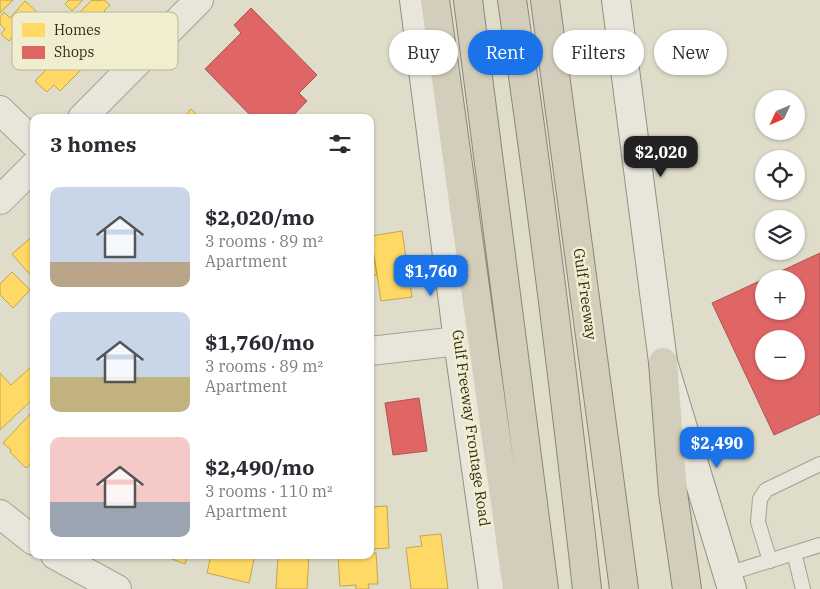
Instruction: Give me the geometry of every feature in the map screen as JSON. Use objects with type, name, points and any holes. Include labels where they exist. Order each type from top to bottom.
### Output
[{"type":"highway","points":[[435,0],[517,589]]},
{"type":"highway","points":[[468,0],[544,589]]},
{"type":"highway","name":"Gulf Freeway","points":[[512,0],[540,190],[587,589]]},
{"type":"highway","name":"Gulf Freeway","points":[[545,0],[624,589]]},
{"type":"highway","points":[[663,362],[673,493],[687,589]]},
{"type":"main road","points":[[178,21],[199,0]]},
{"type":"main road","name":"Gulf Freeway Frontage Road","points":[[414,0],[458,341],[493,589]]},
{"type":"main road","points":[[616,0],[663,362],[730,582]]},
{"type":"main road","points":[[86,114],[130,70]]},
{"type":"main road","points":[[0,110],[30,139]]},
{"type":"main road","points":[[0,200],[30,170]]},
{"type":"main road","points":[[374,351],[458,341]]},
{"type":"main road","points":[[0,514],[30,538]]},
{"type":"main road","points":[[62,559],[117,589]]},
{"type":"lane","points":[[770,561],[758,522],[760,499],[766,490],[820,464]]},
{"type":"lane","points":[[730,582],[770,561],[820,545]]},
{"type":"lane","points":[[794,553],[803,589]]},
{"type":"building: Homes","points":[[0,0],[13,0],[0,13]]},
{"type":"building: Homes","points":[[69,0],[83,0],[72,11],[65,4]]},
{"type":"building: Homes","points":[[92,0],[104,0],[110,5],[105,12],[80,12]]},
{"type":"building: Homes","points":[[25,1],[37,12],[15,12]]},
{"type":"building: Homes","points":[[4,12],[10,18],[12,16],[12,37],[9,41],[1,34],[5,29],[0,24],[0,17]]},
{"type":"building: Homes","points":[[81,70],[60,91],[54,85],[47,92],[35,81],[45,71]]},
{"type":"building: Homes","points":[[191,109],[196,114],[187,114]]},
{"type":"building: Homes","points":[[402,231],[412,297],[381,301],[374,256],[374,236]]},
{"type":"building: Homes","points":[[30,238],[30,274],[12,254]]},
{"type":"building: Homes","points":[[374,258],[377,275],[374,275]]},
{"type":"building: Homes","points":[[12,272],[30,290],[13,308],[0,295],[0,284]]},
{"type":"building: Homes","points":[[30,368],[30,402],[0,430],[0,373],[11,385]]},
{"type":"building: Homes","points":[[30,414],[30,465],[26,468],[3,443]]},
{"type":"building: Homes","points":[[387,506],[389,548],[374,549],[374,507]]},
{"type":"building: Homes","points":[[441,534],[448,589],[411,589],[406,548],[422,546],[420,536]]},
{"type":"building: Homes","points":[[374,553],[376,553],[378,584],[368,584],[369,589],[356,589],[356,585],[340,586],[338,559],[374,559]]},
{"type":"building: Homes","points":[[172,559],[187,559],[185,564]]},
{"type":"building: Homes","points":[[210,559],[254,559],[249,583],[207,573]]},
{"type":"building: Homes","points":[[278,559],[309,559],[307,589],[276,589]]},
{"type":"building: Shops","points":[[251,8],[317,75],[299,93],[307,101],[295,114],[249,114],[205,69],[241,33],[234,25]]},
{"type":"building: Shops","points":[[820,253],[820,414],[774,435],[712,303],[755,283],[755,320],[805,320],[805,270],[783,270]]},
{"type":"building: Shops","points":[[419,398],[427,451],[393,455],[385,403]]}]
